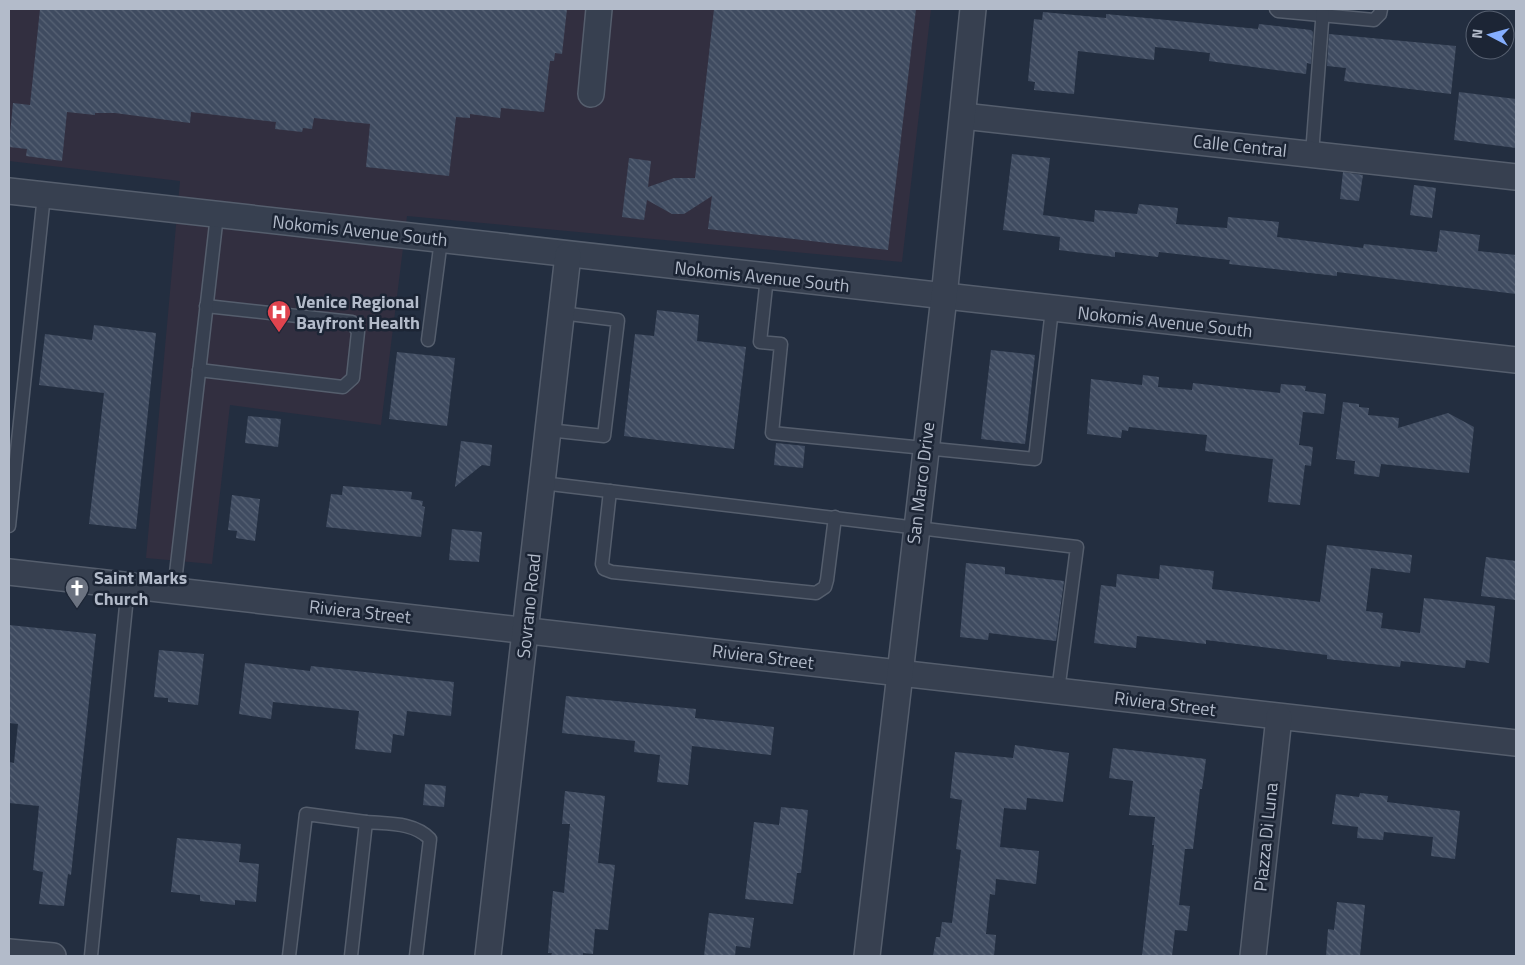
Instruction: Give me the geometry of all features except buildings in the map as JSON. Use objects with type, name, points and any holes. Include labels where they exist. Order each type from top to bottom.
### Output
[{"type":"street","points":[[591,94],[599,9]]},
{"type":"street","name":"San Marco Drive","points":[[866,956],[915,527],[944,297],[973,9]]},
{"type":"street","name":"Calle Central","points":[[963,116],[1516,177]]},
{"type":"street","name":"Nokomis Avenue South","points":[[9,192],[1516,360]]},
{"type":"street","name":"Sovrano Road","points":[[488,956],[568,255]]},
{"type":"street","name":"Riviera Street","points":[[9,572],[1516,743]]},
{"type":"street","name":"Piazza Di Luna","points":[[1252,956],[1279,717]]},
{"type":"street","points":[[9,952],[53,956]]},
{"type":"lane","points":[[1276,9],[1278,12],[1322,12],[1374,20],[1380,14],[1381,9]]},
{"type":"lane","points":[[1312,154],[1322,12]]},
{"type":"lane","points":[[9,526],[44,195]]},
{"type":"lane","points":[[174,591],[216,215]]},
{"type":"lane","points":[[428,340],[441,240]]},
{"type":"lane","points":[[767,277],[760,342],[782,344],[772,433],[1036,459],[1052,309]]},
{"type":"lane","points":[[199,370],[343,387],[354,378],[358,332],[352,322],[206,306]]},
{"type":"lane","points":[[548,430],[604,436],[618,320],[561,313]]},
{"type":"lane","points":[[542,483],[1077,547],[1058,691]]},
{"type":"lane","points":[[610,491],[602,564],[604,569],[612,572],[816,593],[825,587],[827,580],[835,517]]},
{"type":"lane","points":[[91,956],[128,586]]},
{"type":"lane","points":[[289,956],[306,814],[414,827],[423,831],[430,839],[416,956]]},
{"type":"lane","points":[[351,956],[366,822]]},
{"type":"shaded area","name":"Venice Regional Bayfront Health","points":[[9,9],[931,9],[902,262],[407,216],[381,425],[230,405],[212,564],[146,558],[180,181],[9,161]]},
{"type":"place","name":"Venice Regional Bayfront Health","points":[[279,333]]},
{"type":"place","name":"Saint Marks Church","points":[[77,609]]}]
